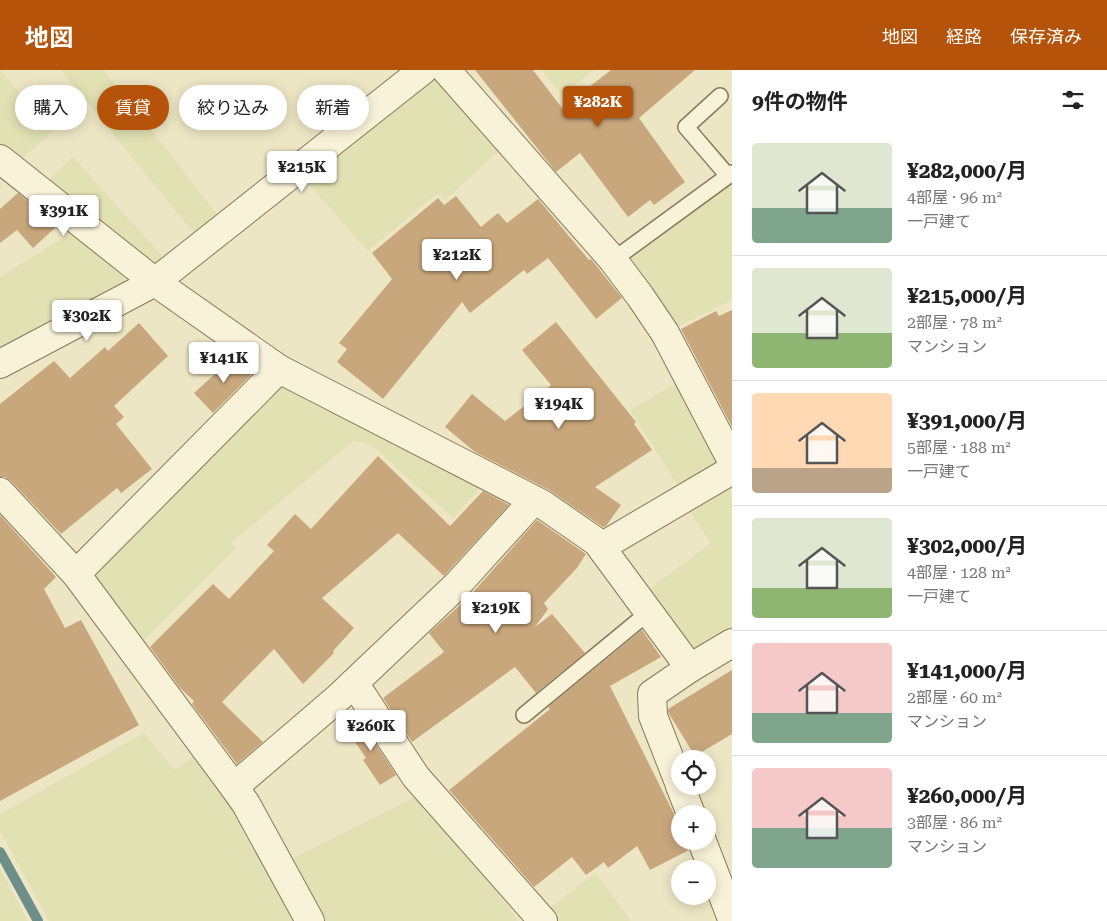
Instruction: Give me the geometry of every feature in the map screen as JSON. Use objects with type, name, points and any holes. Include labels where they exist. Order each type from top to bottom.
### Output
[{"type":"street","points":[[0,364],[155,282],[423,70]]},
{"type":"street","points":[[446,70],[613,260],[640,296],[665,334],[732,461]]},
{"type":"street","points":[[0,159],[155,282],[279,369],[542,504],[597,542],[690,668]]},
{"type":"street","points":[[76,574],[279,369]]},
{"type":"street","points":[[601,547],[732,470]]},
{"type":"street","points":[[0,492],[76,574],[234,787],[246,804],[310,921]]},
{"type":"street","points":[[234,787],[354,683],[456,585],[534,500]]},
{"type":"street","points":[[671,763],[653,716],[652,694],[732,643]]},
{"type":"street","points":[[354,683],[416,777],[544,921]]},
{"type":"street","points":[[706,850],[732,918]]},
{"type":"lane","points":[[613,260],[730,174],[686,127],[720,96]]},
{"type":"lane","points":[[524,715],[648,612]]},
{"type":"green space","points":[[0,70],[15,88],[15,130],[50,130],[52,132],[18,163],[0,149]]},
{"type":"green space","points":[[61,70],[104,70],[116,85],[97,85],[97,114],[87,102],[87,85],[73,85]]},
{"type":"green space","points":[[542,70],[594,70],[562,95]]},
{"type":"green space","points":[[437,73],[502,148],[445,200],[438,193],[368,251],[306,181]]},
{"type":"green space","points":[[110,130],[151,130],[220,218],[197,237]]},
{"type":"green space","points":[[73,157],[165,259],[157,264],[147,266],[45,183]]},
{"type":"green space","points":[[732,181],[732,300],[673,329],[628,262],[630,256]]},
{"type":"green space","points":[[72,232],[122,272],[125,280],[122,286],[0,351],[0,277]]},
{"type":"green space","points":[[281,379],[482,485],[453,518],[370,444],[353,441],[231,543],[236,548],[138,646],[93,586],[93,569]]},
{"type":"green space","points":[[679,382],[724,466],[682,492],[630,410]]},
{"type":"green space","points":[[726,486],[732,486],[732,638],[707,653],[683,643],[644,593],[711,543],[687,507]]},
{"type":"green space","points":[[144,733],[175,770],[199,752],[301,921],[49,921],[0,831],[0,814]]},
{"type":"green space","points":[[423,793],[519,921],[321,921],[289,860]]},
{"type":"green space","points":[[0,869],[28,921],[0,921]]},
{"type":"green space","points":[[596,873],[631,921],[550,921],[544,912]]},
{"type":"building","points":[[475,70],[533,70],[562,108],[611,70],[695,70],[639,118],[685,182],[654,205],[650,200],[628,217],[580,153],[556,172]]},
{"type":"building","points":[[18,193],[44,214],[56,227],[33,248],[17,230],[0,243],[0,209]]},
{"type":"building","points":[[456,196],[481,227],[498,213],[507,223],[538,199],[589,260],[591,259],[622,298],[596,319],[548,258],[527,274],[524,270],[470,313],[462,302],[383,399],[337,362],[347,349],[339,343],[392,279],[372,253],[438,198],[444,205]]},
{"type":"building","points":[[732,310],[732,427],[681,329],[716,311],[719,316]]},
{"type":"building","points":[[556,322],[636,422],[634,424],[652,450],[595,487],[621,505],[606,526],[603,527],[549,490],[475,452],[445,427],[472,394],[505,421],[551,385],[522,350]]},
{"type":"building","points":[[139,323],[168,356],[114,406],[124,417],[116,424],[152,469],[121,493],[117,488],[61,534],[11,481],[5,477],[0,477],[0,404],[54,361],[70,378],[105,347],[108,351]]},
{"type":"building","points":[[234,357],[248,366],[253,373],[213,413],[194,393]]},
{"type":"building","points":[[378,456],[450,526],[483,491],[509,505],[444,576],[398,533],[322,598],[354,628],[333,651],[334,653],[303,684],[274,649],[222,702],[263,742],[237,764],[192,704],[194,701],[180,688],[150,647],[213,584],[229,599],[274,551],[267,545],[295,514],[311,529]]},
{"type":"building","points":[[0,515],[56,577],[44,589],[65,628],[81,620],[139,725],[0,801]]},
{"type":"building","points":[[537,520],[586,554],[577,568],[544,603],[548,609],[535,627],[552,614],[585,653],[536,693],[515,667],[412,742],[383,698],[444,652],[429,633],[468,598]]},
{"type":"building","points":[[642,630],[661,657],[610,686],[671,808],[671,850],[689,850],[650,870],[637,846],[608,868],[604,862],[586,875],[572,857],[534,887],[449,790],[550,709],[548,707]]},
{"type":"building","points":[[732,670],[732,734],[705,750],[691,750],[668,709]]},
{"type":"building","points":[[358,717],[396,775],[380,785],[363,760],[366,758],[345,727]]},
{"type":"waterway","points":[[0,852],[38,921]]}]
